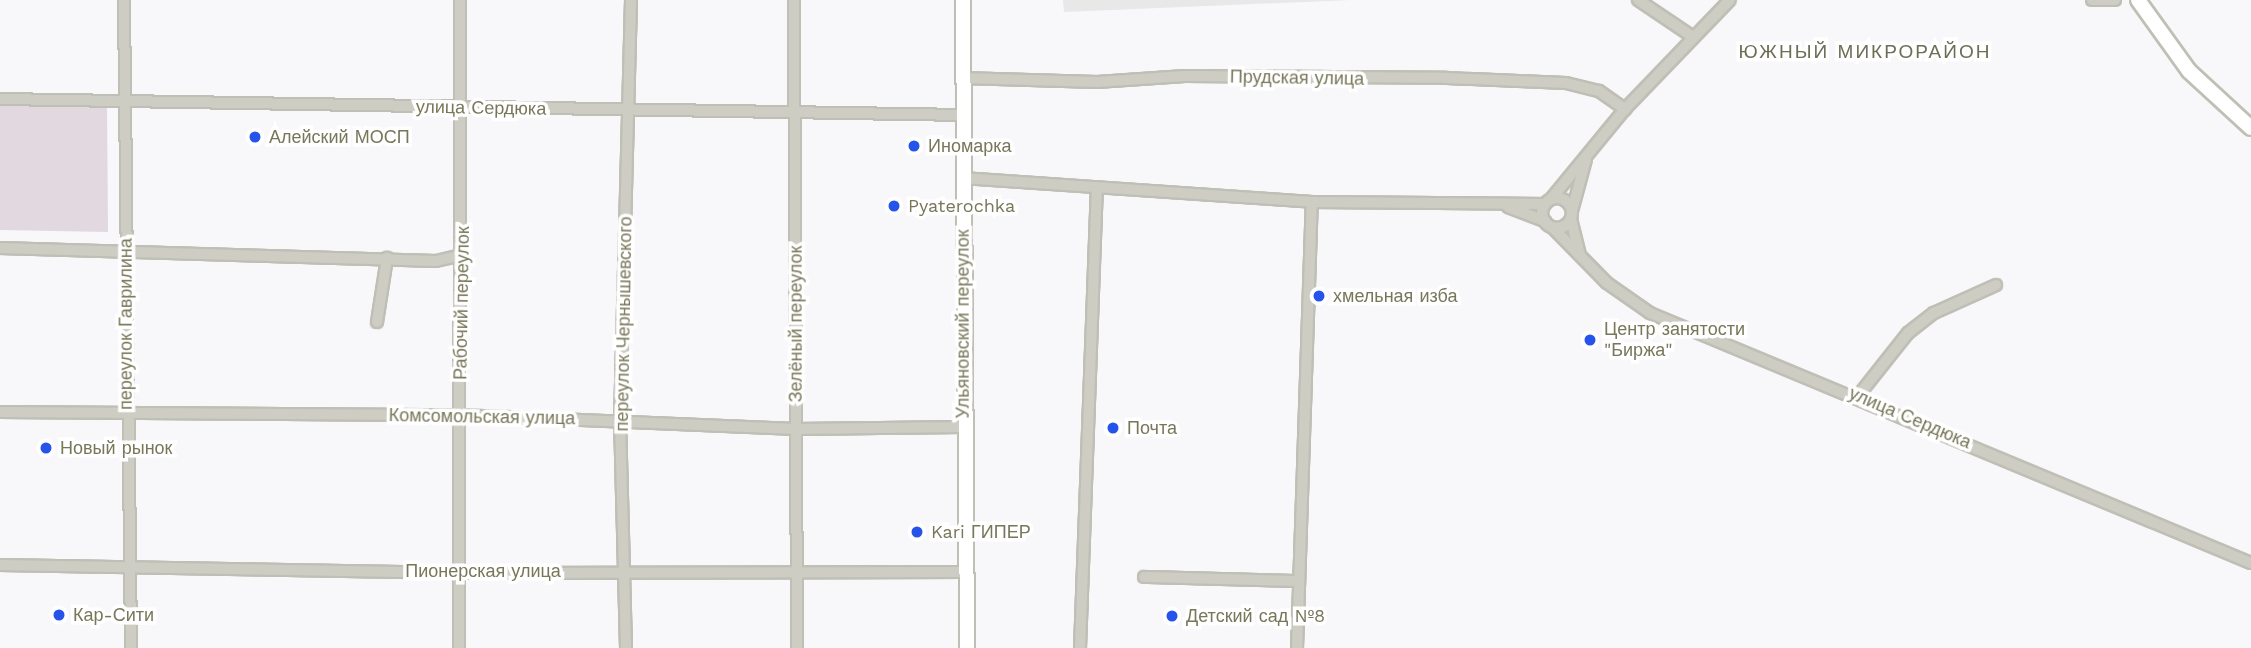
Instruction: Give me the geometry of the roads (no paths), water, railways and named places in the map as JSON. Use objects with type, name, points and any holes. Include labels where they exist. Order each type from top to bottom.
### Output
[{"type":"main road","name":"Ульяновский переулок","points":[[963,0],[961,116],[967,648]]},
{"type":"main road","points":[[2137,0],[2189,71],[2251,128]]},
{"type":"street","name":"переулок Гаврилина","points":[[124,0],[126,415],[131,648]]},
{"type":"street","name":"Рабочий переулок","points":[[458,648],[463,255],[460,0]]},
{"type":"street","name":"переулок Чернышевского","points":[[626,648],[620,419],[631,0]]},
{"type":"street","name":"Зелёный переулок","points":[[794,0],[797,648]]},
{"type":"street","points":[[1638,0],[1693,37]]},
{"type":"street","points":[[1548,224],[1548,201],[1625,109],[1730,0]]},
{"type":"street","points":[[2092,0],[2115,0]]},
{"type":"street","name":"Прудская улица","points":[[962,78],[1097,82],[1185,76],[1447,78],[1566,83],[1599,91],[1625,109]]},
{"type":"street","name":"улица Сердюка","points":[[0,99],[961,116]]},
{"type":"street","points":[[1503,205],[1548,224],[1565,225],[1571,215],[1587,156]]},
{"type":"street","points":[[962,178],[1312,202],[1503,205],[1564,200],[1571,215],[1581,256]]},
{"type":"street","points":[[1080,648],[1097,189]]},
{"type":"street","points":[[1297,648],[1312,202]]},
{"type":"street","name":"улица Сердюка","points":[[1548,224],[1607,283],[1650,313],[1858,396],[2251,563]]},
{"type":"street","points":[[0,248],[436,261],[463,255]]},
{"type":"street","points":[[377,322],[387,258]]},
{"type":"street","points":[[1858,396],[1908,333],[1934,313],[1996,285]]},
{"type":"street","name":"Комсомольская улица","points":[[0,412],[126,415],[460,415],[620,419],[796,429],[963,427]]},
{"type":"street","name":"Пионерская улица","points":[[0,565],[459,573],[796,569],[966,572]]},
{"type":"street","points":[[1144,577],[1299,581]]},
{"type":"place","name":"Алейский МОСП","points":[[255,137]]},
{"type":"place","name":"Иномарка","points":[[914,146]]},
{"type":"place","name":"Pyaterochka","points":[[894,206]]},
{"type":"place","name":"хмельная изба","points":[[1319,296]]},
{"type":"place","name":"Центр занятости \"Биржа\"","points":[[1590,340]]},
{"type":"place","name":"Почта","points":[[1113,428]]},
{"type":"place","name":"Новый рынок","points":[[46,448]]},
{"type":"place","name":"Kari ГИПЕР","points":[[917,532]]},
{"type":"place","name":"Кар-Сити","points":[[59,615]]},
{"type":"place","name":"Детский сад №8","points":[[1172,616]]},
{"type":"district","name":"ЮЖНЫЙ МИКРОРАЙОН","points":[[1865,52]]}]
